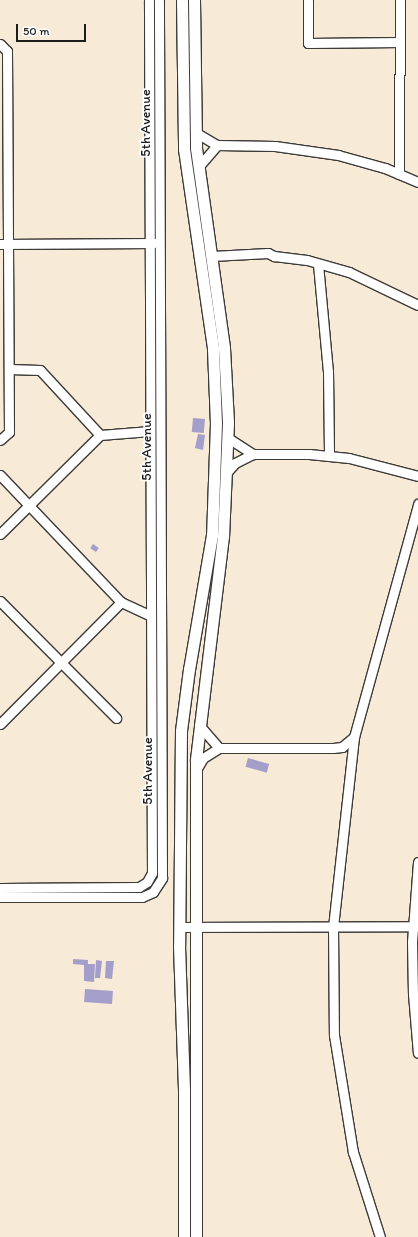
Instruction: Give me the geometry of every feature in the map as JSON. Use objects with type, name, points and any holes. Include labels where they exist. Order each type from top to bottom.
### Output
[{"type":"main road","points":[[182,0],[184,149],[213,350],[216,423],[212,535],[189,669],[181,731],[180,927],[184,1237]]},
{"type":"main road","points":[[194,0],[195,132],[224,348],[228,438],[223,536],[199,725],[196,770],[196,1237]]},
{"type":"street","name":"5th Avenue","points":[[0,888],[139,887],[147,882],[152,873],[149,0]]},
{"type":"street","name":"5th Avenue","points":[[0,898],[142,897],[153,892],[162,878],[160,0]]},
{"type":"street","points":[[308,0],[308,43],[400,42]]},
{"type":"street","points":[[399,174],[400,0]]},
{"type":"street","points":[[0,44],[7,51],[4,116],[4,244],[9,432],[0,440]]},
{"type":"street","points":[[195,132],[217,145],[275,146],[338,155],[399,174],[418,182]]},
{"type":"street","points":[[199,166],[217,145]]},
{"type":"street","points":[[4,244],[160,242]]},
{"type":"street","points":[[212,256],[268,253],[318,264],[349,272],[418,305]]},
{"type":"street","points":[[318,264],[328,371],[329,456]]},
{"type":"street","points":[[8,369],[40,370],[100,435]]},
{"type":"street","points":[[0,534],[100,435],[150,431]]},
{"type":"street","points":[[228,438],[253,454]]},
{"type":"street","points":[[227,472],[236,463],[253,454],[349,458],[418,476]]},
{"type":"street","points":[[0,475],[120,602],[151,616]]},
{"type":"street","points":[[380,1237],[353,1152],[334,1035],[333,927],[354,737],[418,504]]},
{"type":"street","points":[[0,602],[116,718]]},
{"type":"street","points":[[0,724],[120,602]]},
{"type":"street","points":[[199,725],[219,748]]},
{"type":"street","points":[[196,770],[203,758],[219,748],[333,748],[342,747],[354,737]]},
{"type":"street","points":[[418,862],[413,994],[418,1053]]},
{"type":"street","points":[[180,927],[416,926]]},
{"type":"building","points":[[193,418],[205,419],[204,433],[192,432]]},
{"type":"building","points":[[198,434],[205,435],[203,450],[195,448]]},
{"type":"building","points":[[93,544],[99,548],[96,552],[90,548]]},
{"type":"building","points":[[248,758],[269,764],[267,773],[246,767]]},
{"type":"building","points":[[73,959],[88,960],[88,964],[95,964],[94,982],[84,981],[84,965],[73,964]]},
{"type":"building","points":[[96,960],[102,961],[100,978],[95,978]]},
{"type":"building","points":[[106,961],[114,961],[112,979],[105,978]]},
{"type":"building","points":[[85,989],[113,991],[112,1004],[84,1002]]}]
